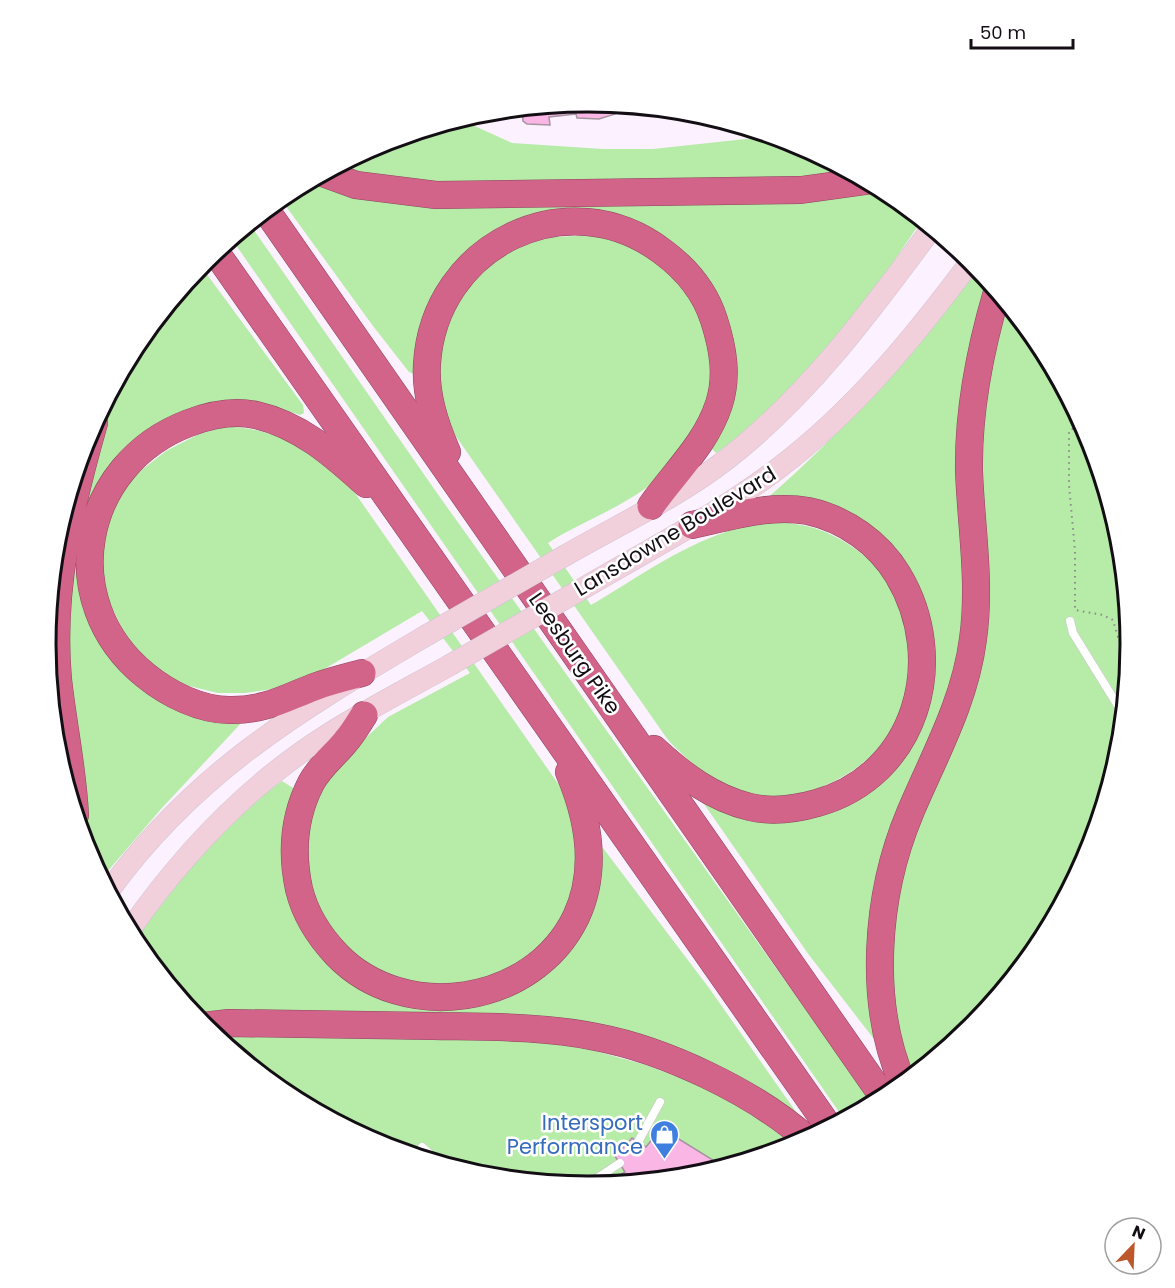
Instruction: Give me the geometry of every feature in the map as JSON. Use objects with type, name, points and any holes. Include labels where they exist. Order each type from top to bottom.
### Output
[{"type":"highway","points":[[334,177],[356,185],[436,195],[801,190],[853,183]]},
{"type":"highway","name":"Leesburg Pike","points":[[271,217],[878,1089]]},
{"type":"highway","points":[[464,495],[438,431],[430,403],[427,362],[439,313],[468,266],[492,246],[519,232],[550,223],[584,222],[614,227],[645,238],[673,259],[692,278],[710,308],[722,344],[725,378],[710,427],[694,453],[651,506]]},
{"type":"highway","points":[[221,259],[824,1120]]},
{"type":"highway","points":[[900,1074],[889,1038],[884,1006],[880,952],[882,922],[898,845],[956,709],[970,658],[977,592],[970,438],[978,365],[994,302]]},
{"type":"highway","points":[[362,673],[314,687],[265,707],[230,711],[200,705],[168,692],[128,661],[101,621],[93,599],[89,575],[94,523],[118,477],[134,457],[156,438],[205,417],[228,413],[253,414],[275,421],[324,448],[371,489],[417,538]]},
{"type":"highway","points":[[609,702],[675,769],[699,785],[750,807],[778,810],[809,806],[834,798],[860,784],[880,766],[910,723],[919,696],[922,670],[922,643],[917,617],[907,590],[889,560],[867,538],[838,522],[808,511],[766,510],[692,525]]},
{"type":"highway","points":[[59,587],[58,678],[67,754]]},
{"type":"highway","points":[[364,715],[346,742],[330,756],[312,781],[296,829],[294,848],[296,874],[302,900],[311,922],[347,965],[394,992],[424,998],[456,997],[488,990],[517,978],[540,963],[559,943],[575,917],[585,891],[589,839],[586,818],[577,789],[550,727]]},
{"type":"highway","points":[[216,1024],[515,1028],[598,1037],[642,1050],[725,1086],[767,1110],[798,1133]]},
{"type":"main road","name":"Lansdowne Boulevard","points":[[162,826],[224,767],[255,742],[362,673],[693,482],[726,459],[784,410],[819,374],[927,235]]},
{"type":"main road","name":"Lansdowne Boulevard","points":[[135,923],[170,876],[237,805],[327,735],[692,525],[781,466],[874,382],[912,339],[965,269]]},
{"type":"main road","points":[[113,885],[162,826]]},
{"type":"main road","points":[[120,896],[162,826]]},
{"type":"lane","points":[[1070,621],[1074,633],[1116,702]]},
{"type":"lane","points":[[638,1142],[660,1102]]},
{"type":"lane","points":[[422,1147],[427,1151]]},
{"type":"lane","points":[[601,1176],[620,1163]]},
{"type":"path","points":[[1074,429],[1069,432],[1069,485],[1075,551],[1075,610],[1079,613],[1103,615],[1113,620],[1120,637]]},
{"type":"green space","points":[[472,125],[512,143],[603,149],[653,149],[753,138],[791,152],[841,176],[412,188],[345,171],[416,140]]},
{"type":"green space","points":[[325,181],[855,184],[917,227],[855,316],[805,377],[748,430],[716,453],[710,447],[729,337],[643,228],[492,236],[414,374],[409,372],[286,206]]},
{"type":"green space","points":[[254,230],[437,493],[867,1096],[839,1112],[236,245]]},
{"type":"green space","points":[[600,235],[627,242],[649,254],[680,284],[702,322],[709,343],[712,364],[711,385],[702,416],[692,436],[661,476],[631,498],[548,543],[591,605],[700,542],[719,534],[754,525],[783,523],[812,527],[838,538],[874,564],[893,587],[901,605],[909,645],[907,687],[894,725],[883,742],[855,769],[819,788],[799,794],[779,796],[741,791],[711,777],[676,748],[668,740],[455,435],[443,404],[439,383],[443,326],[478,270],[530,238]]},
{"type":"green space","points":[[206,273],[303,405],[304,413],[300,415],[258,401],[220,401],[178,413],[144,434],[102,481],[103,645],[126,676],[156,696],[244,720],[161,809],[107,872],[82,810],[82,788],[66,677],[75,513],[95,442],[110,409],[145,348],[165,320]]},
{"type":"green space","points":[[971,275],[988,294],[968,601],[952,689],[904,812],[884,1052],[809,955],[695,791],[832,806],[931,685],[888,549],[764,501],[850,419],[928,330]]},
{"type":"green space","points":[[1002,311],[1030,348],[1065,409],[1079,440],[1101,506],[1115,575],[1118,609],[1120,644],[1115,713],[1101,782],[1091,815],[1065,879],[1048,910],[1010,968],[987,995],[964,1020],[908,1068],[889,996],[899,859],[965,712],[980,423]]},
{"type":"green space","points":[[226,426],[266,433],[298,445],[326,465],[355,493],[568,798],[578,826],[577,874],[563,918],[550,936],[506,973],[446,987],[394,979],[351,953],[318,912],[307,881],[309,821],[319,792],[337,765],[388,717],[470,673],[422,611],[316,674],[279,688],[245,693],[218,693],[189,686],[162,673],[132,649],[103,589],[104,529],[119,495],[139,472],[166,451],[197,435]]},
{"type":"green space","points":[[282,781],[298,791],[286,873],[374,996],[522,985],[599,849],[603,848],[709,988],[806,1126],[665,1048],[209,1018],[165,968],[140,932],[164,897],[200,854],[261,797]]},
{"type":"green space","points":[[229,1036],[532,1041],[588,1049],[646,1065],[699,1085],[750,1110],[786,1138],[759,1148],[691,1166],[622,1175],[553,1175],[484,1166],[416,1148],[352,1121],[292,1086]]},
{"type":"building","points":[[553,113],[615,113],[599,119],[577,118],[576,114],[549,117],[550,125],[527,124],[523,121],[523,116]]},
{"type":"building","name":"Intersport Performance","points":[[661,1128],[714,1161],[691,1166],[620,1175],[625,1172],[615,1156],[632,1138],[646,1147]]},
{"type":"place","name":"Intersport Performance","points":[[664,1160]]}]
